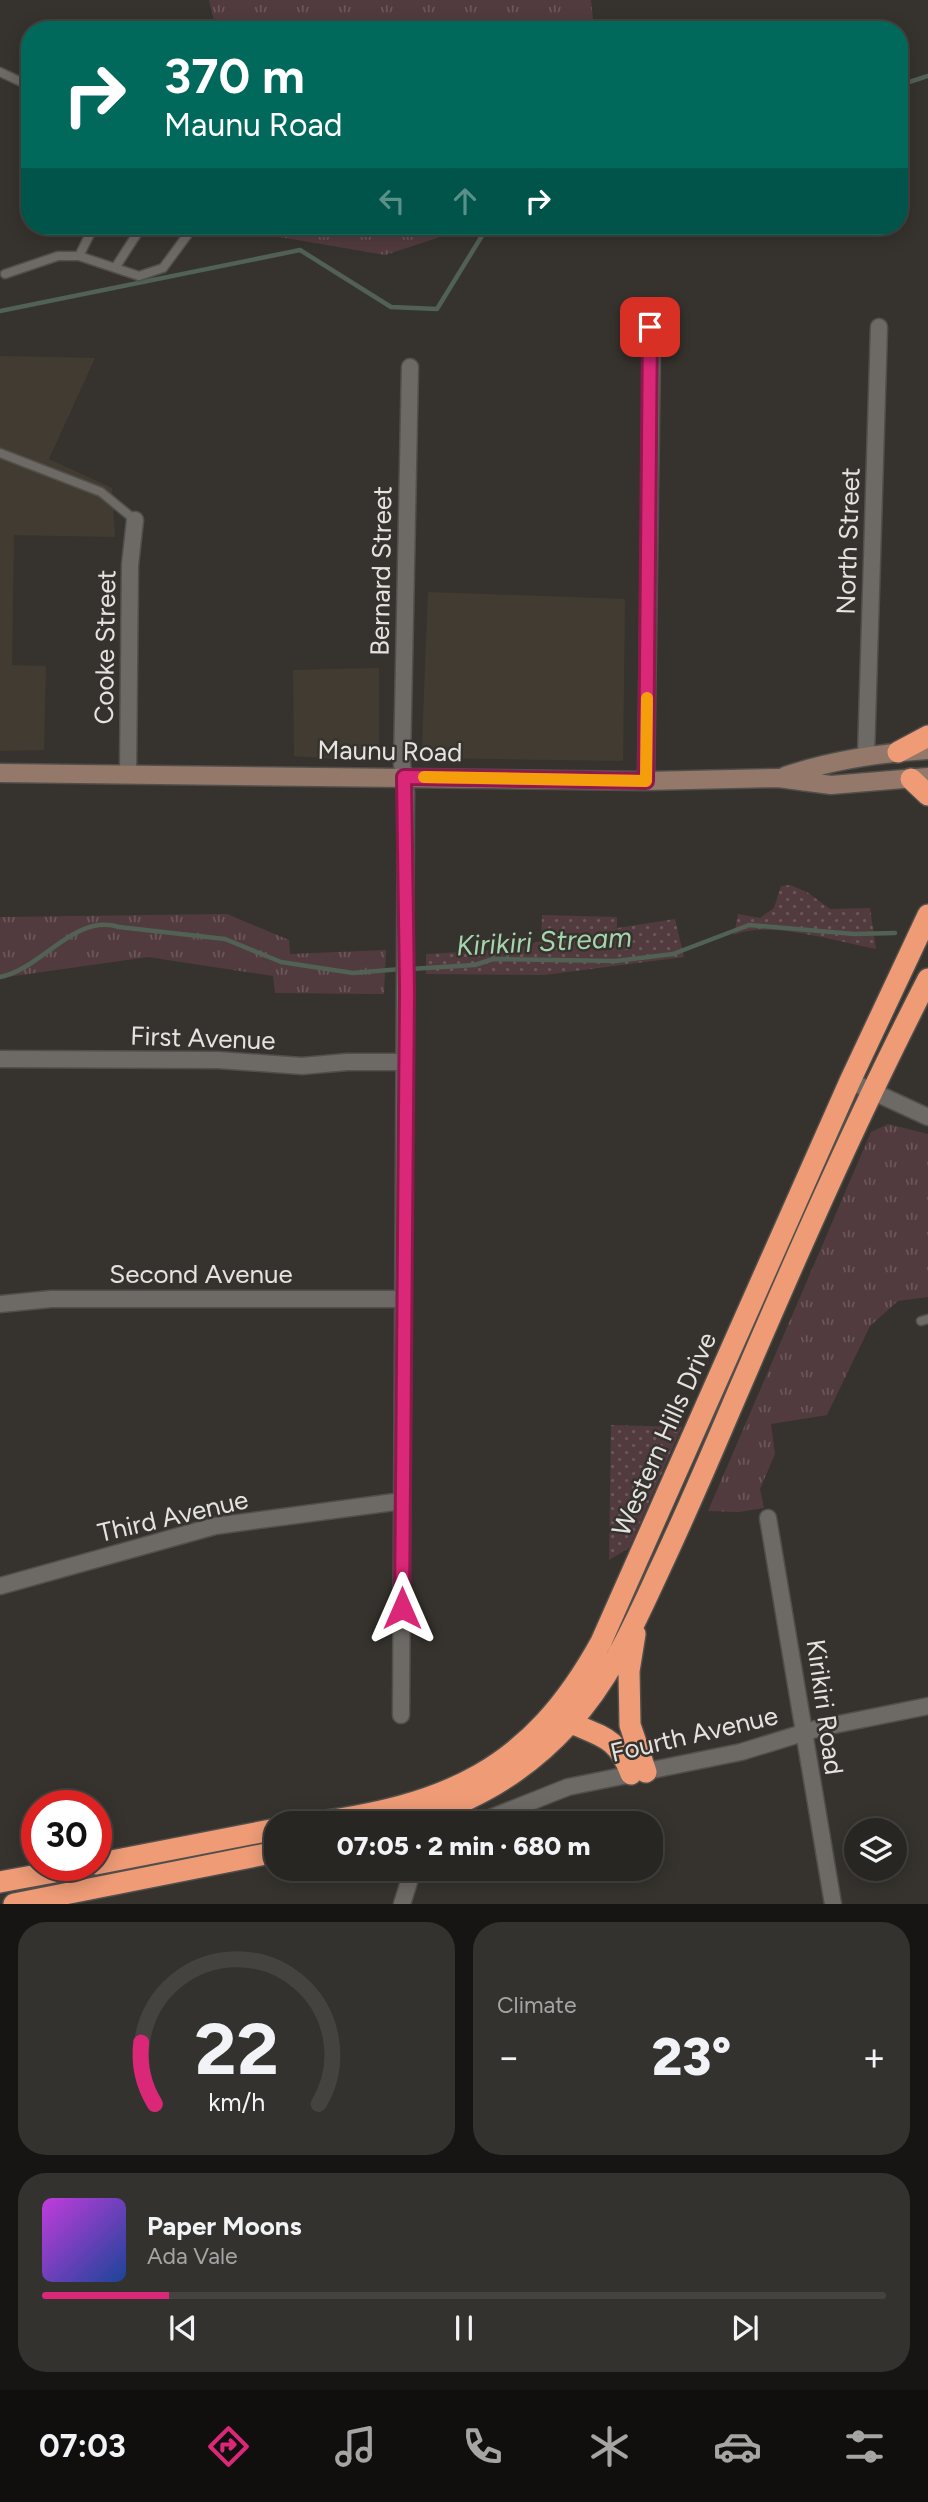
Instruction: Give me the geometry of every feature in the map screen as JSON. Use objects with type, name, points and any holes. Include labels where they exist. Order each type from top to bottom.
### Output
[{"type":"highway","points":[[898,752],[928,736]]},
{"type":"highway","points":[[920,778],[928,794]]},
{"type":"highway","name":"Western Hills Drive","points":[[442,1811],[479,1796],[520,1769],[570,1723],[607,1674],[636,1621],[769,1295],[850,1081],[928,915]]},
{"type":"highway","name":"Western Hills Drive","points":[[380,1811],[455,1788],[491,1769],[523,1746],[565,1702],[601,1643],[769,1295],[928,979]]},
{"type":"highway","points":[[636,1621],[629,1671],[630,1725],[639,1773]]},
{"type":"highway","points":[[570,1723],[608,1739],[639,1773]]},
{"type":"highway","points":[[112,1861],[264,1831]]},
{"type":"highway","points":[[14,1903],[264,1854]]},
{"type":"highway","points":[[0,1882],[21,1878]]},
{"type":"main road","name":"Maunu Road","points":[[779,778],[817,765],[866,756],[928,750]]},
{"type":"main road","name":"Maunu Road","points":[[0,773],[646,781],[779,778],[831,785],[920,778]]},
{"type":"street","points":[[646,781],[652,346],[648,307]]},
{"type":"street","name":"North Street","points":[[866,756],[879,327]]},
{"type":"street","name":"Bernard Street","points":[[401,1715],[404,1062],[407,990],[404,777],[410,367]]},
{"type":"street","name":"Cooke Street","points":[[128,775],[130,565],[135,520]]},
{"type":"street","name":"First Avenue","points":[[0,1059],[218,1060],[302,1066],[347,1062],[404,1062]]},
{"type":"street","points":[[850,1081],[928,1117]]},
{"type":"street","name":"Second Avenue","points":[[0,1304],[62,1299],[403,1299]]},
{"type":"street","name":"Third Avenue","points":[[0,1586],[215,1526],[402,1501]]},
{"type":"street","name":"Kirikiri Road","points":[[768,1518],[804,1715],[803,1735],[833,1903]]},
{"type":"street","name":"Fourth Avenue","points":[[508,1811],[568,1787],[741,1752],[819,1728],[928,1706]]},
{"type":"street","points":[[402,1903],[408,1881]]},
{"type":"lane","points":[[0,72],[21,82]]},
{"type":"lane","points":[[79,256],[90,235]]},
{"type":"lane","points":[[115,268],[136,235]]},
{"type":"lane","points":[[5,274],[58,256],[79,256],[139,276],[163,268],[187,235]]},
{"type":"lane","points":[[0,453],[101,492],[135,520]]},
{"type":"shaded area","points":[[0,356],[95,358],[49,459],[112,488],[115,537],[14,535],[12,665],[46,666],[44,750],[0,751]]},
{"type":"shaded area","points":[[428,592],[625,599],[623,761],[434,758],[422,745]]},
{"type":"shaded area","points":[[379,668],[379,746],[364,761],[294,756],[293,670]]},
{"type":"green space","points":[[209,0],[591,0],[593,21],[214,21]]},
{"type":"green space","points":[[268,235],[446,235],[385,255]]},
{"type":"green space","points":[[790,885],[807,892],[830,909],[870,908],[876,949],[784,931],[748,931],[734,935],[738,914],[760,918],[774,908],[781,886]]},
{"type":"green space","points":[[227,914],[289,940],[290,954],[386,950],[384,994],[275,993],[273,976],[148,957],[0,978],[0,917]]},
{"type":"green space","points":[[542,915],[617,917],[617,928],[675,919],[684,957],[544,975],[426,974],[426,954],[514,949],[541,941]]},
{"type":"green space","points":[[888,1124],[928,1134],[928,1297],[898,1301],[870,1326],[827,1415],[771,1424],[775,1454],[760,1489],[764,1508],[739,1512],[708,1511],[871,1132]]},
{"type":"green space","points":[[611,1425],[682,1427],[629,1548],[609,1560]]},
{"type":"waterway","points":[[908,82],[928,76]]},
{"type":"waterway","points":[[0,311],[300,250],[391,307],[437,309],[482,235]]},
{"type":"waterway","name":"Kirikiri Stream","points":[[0,977],[30,964],[73,935],[87,928],[103,925],[225,939],[281,962],[353,973],[401,969]]},
{"type":"waterway","name":"Kirikiri Stream","points":[[410,969],[475,965],[493,959],[616,961],[673,954],[749,925],[854,934],[895,933]]},
{"type":"slow traffic","points":[[424,777],[646,781],[647,698]]},
{"type":"route","points":[[402,1608],[404,1062],[407,990],[404,777],[646,781],[652,346],[650,327]]}]
